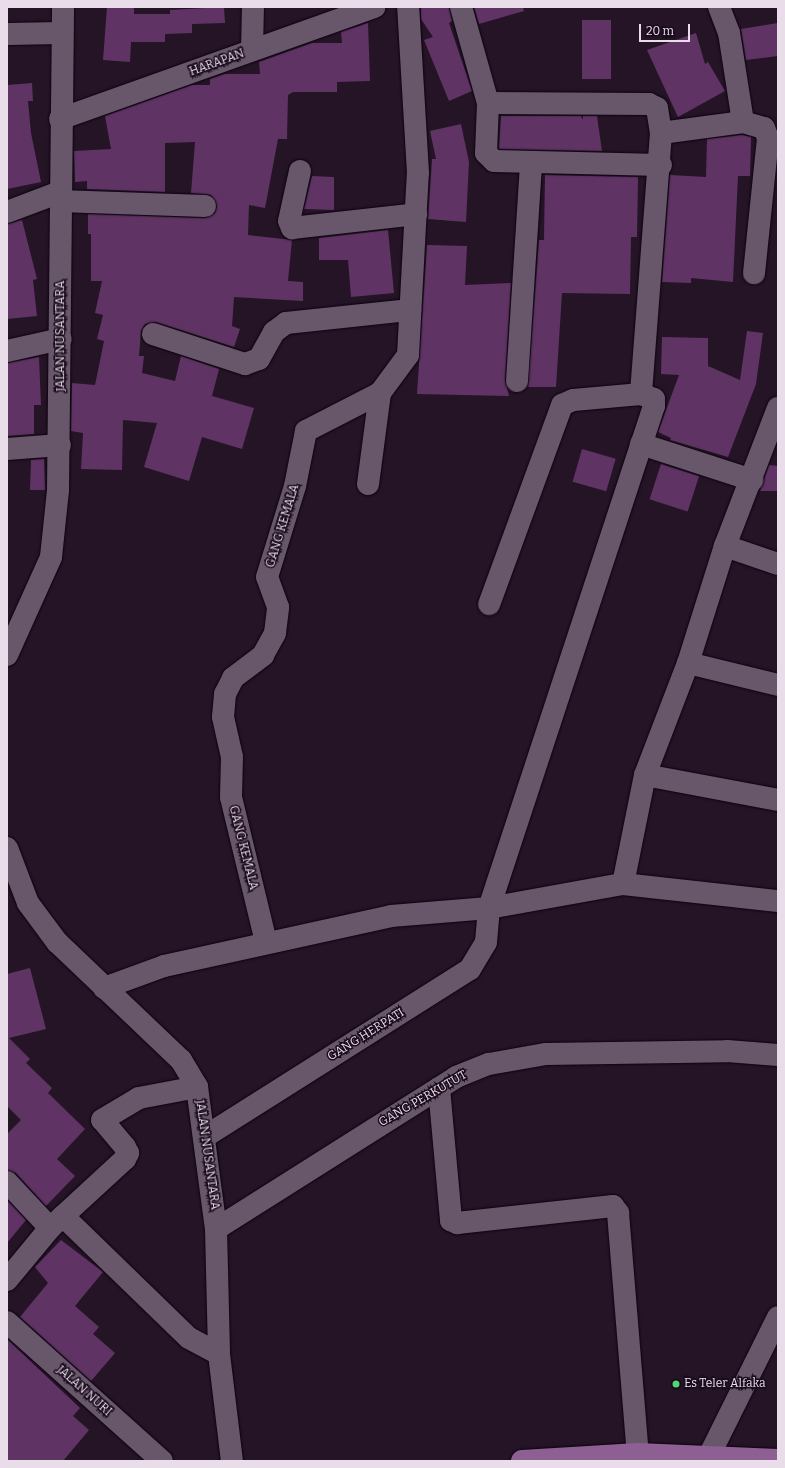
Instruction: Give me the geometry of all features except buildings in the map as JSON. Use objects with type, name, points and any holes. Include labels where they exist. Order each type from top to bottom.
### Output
[{"type":"main road","points":[[522,1461],[638,1454],[778,1460]]},
{"type":"street","name":"JALAN NUSANTARA","points":[[7,655],[51,557],[60,445],[60,119],[61,33],[63,7]]},
{"type":"street","points":[[252,50],[253,7]]},
{"type":"street","name":"HARAPAN","points":[[60,119],[375,7]]},
{"type":"street","points":[[368,484],[380,393],[408,355],[416,214],[417,113],[408,7]]},
{"type":"street","points":[[461,7],[488,103],[486,153],[494,161],[661,165]]},
{"type":"street","points":[[719,7],[729,33],[743,122]]},
{"type":"street","points":[[7,34],[61,33]]},
{"type":"street","points":[[488,103],[649,104],[657,108],[662,133],[661,165],[641,394],[572,400],[562,404],[489,604]]},
{"type":"street","points":[[662,133],[743,122],[764,128],[768,138],[754,273]]},
{"type":"street","points":[[517,382],[531,162]]},
{"type":"street","points":[[300,171],[289,221],[292,228],[416,214]]},
{"type":"street","points":[[7,212],[60,196],[205,206]]},
{"type":"street","points":[[153,334],[245,364],[259,359],[274,332],[286,323],[410,310]]},
{"type":"street","points":[[7,351],[61,339]]},
{"type":"street","name":"GANG KEMALA","points":[[266,942],[231,797],[232,757],[223,717],[225,694],[233,678],[263,655],[275,633],[278,607],[267,577],[295,486],[306,431],[380,393]]},
{"type":"street","name":"GANG HERPATI","points":[[206,1136],[470,969],[486,942],[489,908],[641,444],[654,399],[641,394]]},
{"type":"street","points":[[623,884],[645,775],[688,664],[725,546],[752,480],[778,408]]},
{"type":"street","points":[[641,444],[752,480]]},
{"type":"street","points":[[7,449],[60,445]]},
{"type":"street","points":[[725,546],[778,564]]},
{"type":"street","points":[[688,664],[778,684]]},
{"type":"street","points":[[645,775],[778,800]]},
{"type":"street","name":"JALAN NUSANTARA","points":[[7,848],[28,903],[56,942],[181,1060],[197,1087],[206,1136],[216,1229],[219,1354],[232,1461]]},
{"type":"street","points":[[104,988],[164,966],[266,942],[391,916],[489,908],[623,884],[778,901]]},
{"type":"street","name":"GANG PERKUTUT","points":[[216,1229],[438,1088],[489,1064],[546,1054],[727,1051],[778,1055]]},
{"type":"street","points":[[7,1280],[57,1222],[126,1159],[128,1153],[125,1147],[102,1120],[139,1098],[197,1087]]},
{"type":"street","points":[[438,1088],[452,1220],[457,1223],[612,1206],[618,1213],[638,1454]]},
{"type":"street","points":[[7,1182],[57,1222],[189,1338],[219,1354]]},
{"type":"street","points":[[709,1456],[778,1317]]},
{"type":"street","name":"JALAN NURI","points":[[7,1322],[162,1461]]},
{"type":"place","name":"Es Teler Alfaka","points":[[676,1384]]}]
